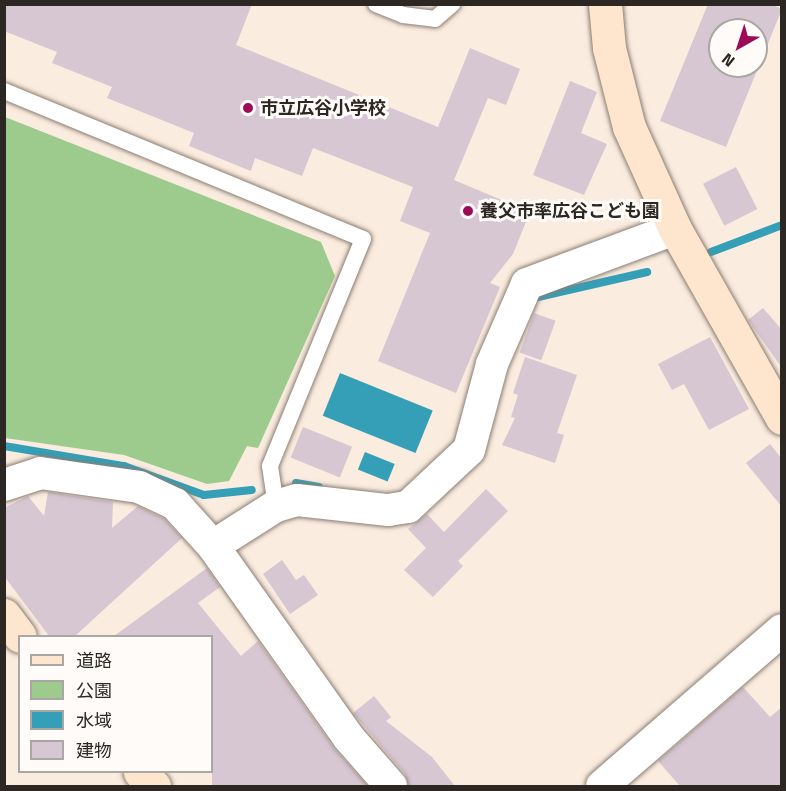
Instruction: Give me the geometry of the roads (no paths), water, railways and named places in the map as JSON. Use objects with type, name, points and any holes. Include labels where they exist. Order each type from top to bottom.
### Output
[{"type":"street","points":[[605,4],[609,48],[629,127],[675,229],[782,418]]},
{"type":"street","points":[[213,546],[276,506],[297,500],[388,510],[408,507],[469,450],[492,364],[527,284],[675,229]]},
{"type":"street","points":[[4,485],[40,473],[139,487],[175,504],[213,546],[349,738],[391,786]]},
{"type":"street","points":[[602,786],[782,630]]},
{"type":"street","points":[[142,773],[154,786]]},
{"type":"lane","points":[[376,4],[403,15],[435,19],[452,4]]},
{"type":"lane","points":[[4,91],[363,239],[270,466],[276,506]]},
{"type":"water","points":[[340,373],[433,410],[415,453],[323,416]]},
{"type":"water","points":[[365,452],[395,464],[388,482],[358,470]]},
{"type":"waterway","points":[[711,252],[782,225]]},
{"type":"waterway","points":[[538,297],[647,272]]},
{"type":"waterway","points":[[4,446],[124,466],[204,495],[252,490]]},
{"type":"waterway","points":[[296,483],[319,487]]},
{"type":"place","name":"市立広谷小学校","points":[[248,108]]},
{"type":"place","name":"養父市率広谷こども園","points":[[468,211]]}]
